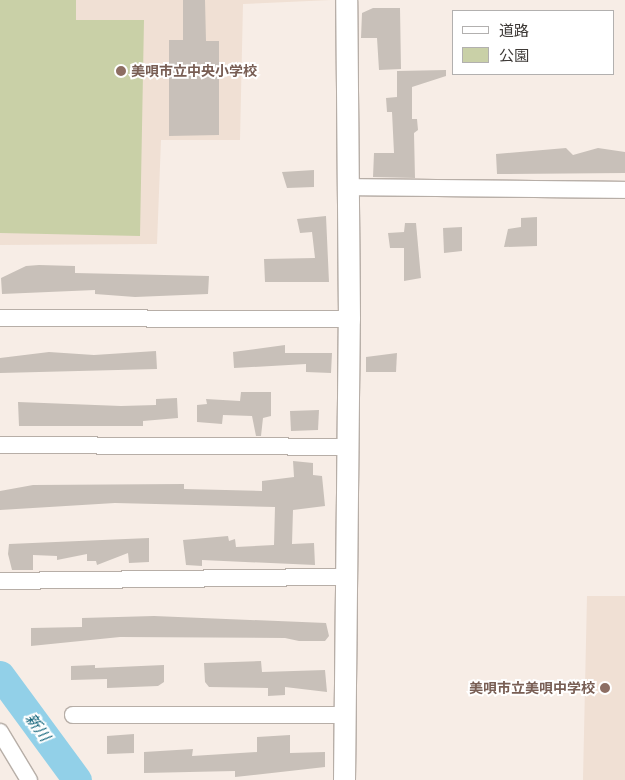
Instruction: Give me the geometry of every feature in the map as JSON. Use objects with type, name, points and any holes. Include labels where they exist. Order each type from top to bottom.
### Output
[{"type":"street","points":[[344,780],[349,319],[346,187],[346,0]]},
{"type":"street","points":[[346,187],[625,190]]},
{"type":"street","points":[[0,318],[349,319]]},
{"type":"street","points":[[0,445],[348,447]]},
{"type":"street","points":[[0,581],[347,577]]},
{"type":"street","points":[[74,715],[346,714]]},
{"type":"street","points":[[0,732],[29,780]]},
{"type":"shaded area","name":"美唄市立中央小学校","points":[[0,0],[331,0],[243,4],[240,140],[161,140],[157,244],[0,245]]},
{"type":"shaded area","name":"美唄市立美唄中学校","points":[[587,596],[625,596],[625,780],[583,780]]},
{"type":"green space","name":"美唄市立中央小学校","points":[[0,0],[76,0],[76,20],[144,20],[140,236],[0,233]]},
{"type":"building","points":[[183,0],[205,0],[206,41],[219,41],[219,135],[169,136],[169,40],[183,40]]},
{"type":"building","points":[[373,8],[400,8],[401,69],[379,70],[377,38],[361,38],[362,13]]},
{"type":"building","points":[[446,70],[446,76],[412,87],[412,119],[417,119],[418,130],[414,133],[415,178],[373,177],[374,153],[394,153],[392,112],[387,112],[386,98],[397,97],[397,71]]},
{"type":"building","points":[[566,148],[573,155],[598,148],[625,152],[625,173],[497,174],[496,154]]},
{"type":"building","points":[[314,170],[314,187],[287,188],[282,172]]},
{"type":"building","points":[[326,216],[329,282],[265,282],[264,259],[315,258],[312,232],[300,233],[297,219]]},
{"type":"building","points":[[537,217],[537,246],[504,247],[508,229],[521,227],[521,218]]},
{"type":"building","points":[[405,223],[416,223],[421,278],[404,281],[404,248],[390,248],[388,233],[404,232]]},
{"type":"building","points":[[462,227],[462,251],[444,253],[443,228]]},
{"type":"building","points":[[26,266],[75,266],[75,273],[209,276],[208,294],[135,297],[95,294],[95,290],[2,294],[1,278]]},
{"type":"building","points":[[285,345],[285,353],[332,353],[331,373],[306,372],[306,364],[234,368],[233,352]]},
{"type":"building","points":[[156,351],[157,369],[0,373],[0,358],[49,352],[94,355]]},
{"type":"building","points":[[397,353],[396,372],[366,372],[366,357]]},
{"type":"building","points":[[241,392],[271,392],[271,416],[263,418],[261,436],[256,436],[252,416],[223,415],[222,424],[197,422],[197,405],[207,404],[206,399],[240,401]]},
{"type":"building","points":[[177,398],[178,418],[143,421],[143,426],[19,426],[18,402],[121,406],[156,405],[156,399]]},
{"type":"building","points":[[319,410],[318,430],[291,431],[290,411]]},
{"type":"building","points":[[293,461],[313,463],[313,475],[322,476],[325,506],[293,510],[292,544],[314,543],[315,565],[202,560],[202,566],[186,565],[183,540],[228,536],[229,541],[235,539],[236,547],[274,545],[275,507],[115,503],[0,510],[0,491],[33,485],[184,484],[184,489],[262,491],[262,481],[294,477]]},
{"type":"building","points":[[149,538],[149,562],[129,563],[128,553],[97,565],[96,561],[87,561],[87,554],[57,560],[57,556],[33,555],[33,570],[12,570],[8,554],[9,544]]},
{"type":"building","points":[[154,616],[326,623],[329,636],[325,641],[299,641],[285,638],[120,637],[31,646],[31,628],[82,627],[82,618]]},
{"type":"building","points":[[261,661],[262,672],[325,670],[327,692],[285,687],[285,695],[268,696],[268,688],[209,687],[205,682],[204,663]]},
{"type":"building","points":[[95,665],[95,668],[164,665],[164,682],[158,686],[107,688],[107,679],[71,680],[71,666]]},
{"type":"building","points":[[134,734],[134,753],[107,754],[107,736]]},
{"type":"building","points":[[290,735],[290,753],[325,752],[325,767],[235,777],[235,771],[144,773],[144,752],[193,749],[192,756],[257,752],[257,737]]},
{"type":"waterway","name":"新川","points":[[0,675],[77,780]]},
{"type":"place","name":"美唄市立中央小学校","points":[[121,71]]},
{"type":"place","name":"美唄市立美唄中学校","points":[[605,688]]}]
